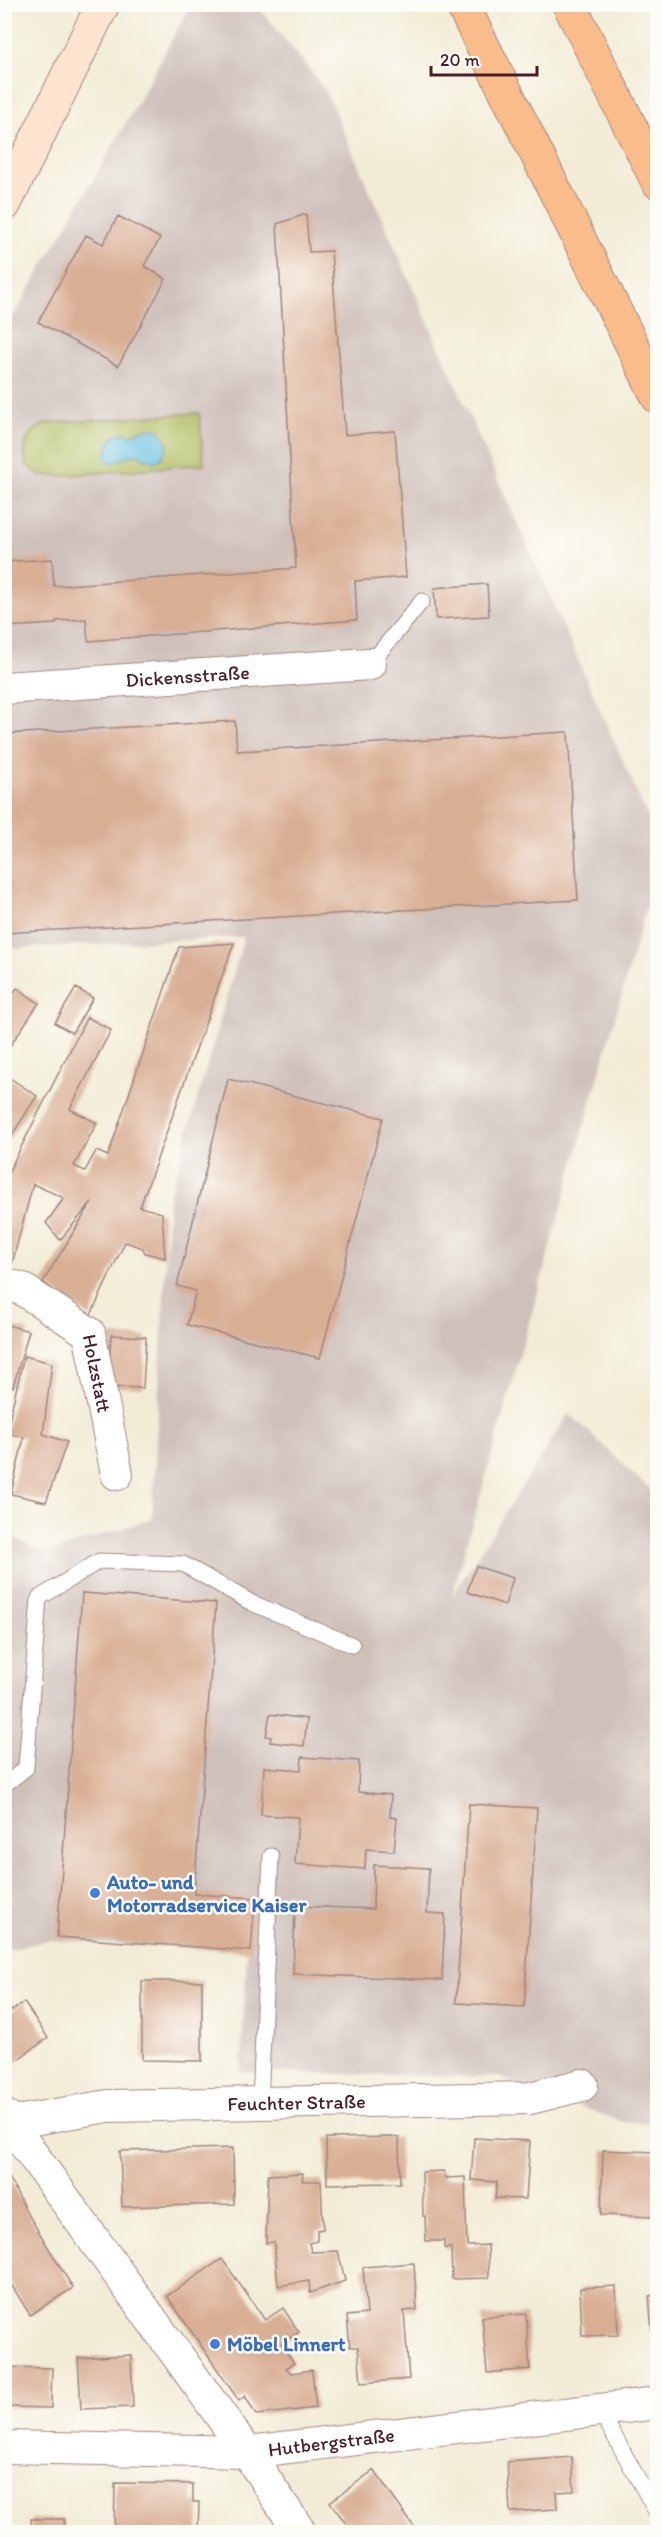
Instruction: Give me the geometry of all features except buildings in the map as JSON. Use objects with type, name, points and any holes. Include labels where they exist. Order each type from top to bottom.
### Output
[{"type":"highway","points":[[462,4],[657,397]]},
{"type":"highway","points":[[569,4],[657,183]]},
{"type":"main road","points":[[4,204],[103,4]]},
{"type":"street","name":"Dickensstraße","points":[[4,688],[370,664]]},
{"type":"street","name":"Holzstatt","points":[[4,1284],[22,1289],[89,1333],[117,1474]]},
{"type":"street","name":"Feuchter Straße","points":[[300,2532],[248,2452],[7,2119],[108,2106],[530,2098],[582,2085]]},
{"type":"street","name":"Hutbergstraße","points":[[4,2447],[248,2452],[657,2403]]},
{"type":"lane","points":[[370,664],[422,601]]},
{"type":"lane","points":[[4,1785],[26,1768],[39,1598],[99,1561],[183,1564],[252,1603],[352,1645]]},
{"type":"lane","points":[[260,2102],[271,1856]]},
{"type":"lane","points":[[600,2410],[657,2515]]},
{"type":"shaded area","points":[[4,5],[17,5],[5,38]]},
{"type":"shaded area","points":[[190,5],[257,5],[324,88],[657,838],[657,869],[452,1596],[569,1413],[657,1496],[657,2123],[623,2122],[499,2077],[241,2072],[247,1951],[49,1940],[5,1951],[4,1533],[46,1553],[152,1519],[169,1197],[244,937],[5,949],[5,331],[137,104]]},
{"type":"green space","points":[[199,413],[204,464],[61,476],[40,475],[26,465],[25,444],[27,439],[35,430],[48,423]]},
{"type":"water","points":[[156,428],[163,434],[168,446],[162,458],[155,462],[135,454],[113,463],[104,458],[115,435],[125,433],[132,435],[145,429]]},
{"type":"place","name":"Auto- und Motorradservice Kaiser","points":[[95,1893]]},
{"type":"place","name":"Möbel Linnert","points":[[215,2344]]}]
